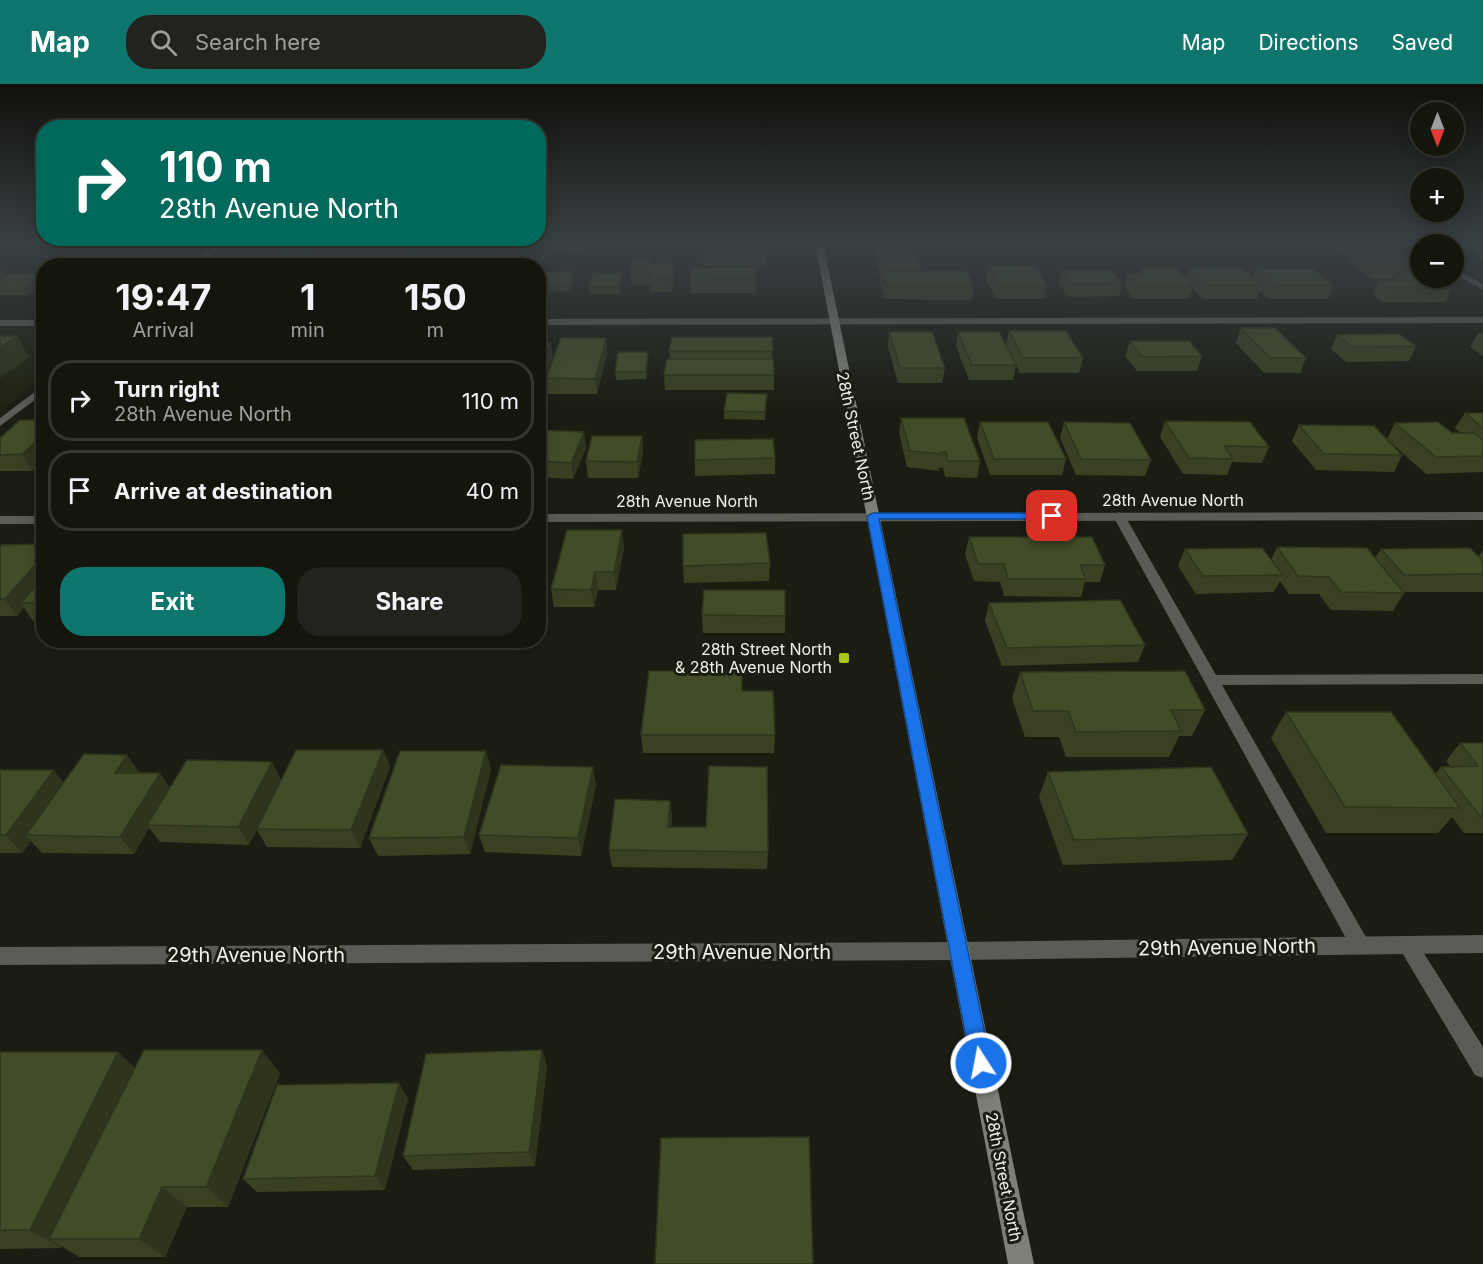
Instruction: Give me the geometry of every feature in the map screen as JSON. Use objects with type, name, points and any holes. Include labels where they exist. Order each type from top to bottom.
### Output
[{"type":"street","name":"28th Street North","points":[[829,298],[1021,1264]]},
{"type":"street","points":[[546,322],[1483,320]]},
{"type":"street","points":[[0,323],[36,323]]},
{"type":"street","points":[[0,423],[36,394]]},
{"type":"street","points":[[1119,516],[1360,945]]},
{"type":"street","name":"28th Avenue North","points":[[546,518],[1483,516]]},
{"type":"street","points":[[0,520],[36,520]]},
{"type":"street","points":[[1211,680],[1483,679]]},
{"type":"street","name":"29th Avenue North","points":[[0,956],[959,951],[1483,944]]},
{"type":"street","points":[[1408,945],[1483,1067]]},
{"type":"shaded area","points":[[0,328],[36,328],[36,383],[0,411]]},
{"type":"building","points":[[1241,328],[1275,328],[1306,358],[1270,358]]},
{"type":"building","points":[[1009,331],[1066,331],[1083,358],[1023,358]]},
{"type":"building","points":[[889,332],[932,332],[945,368],[900,368]]},
{"type":"building","points":[[958,332],[999,332],[1016,365],[972,365]]},
{"type":"building","points":[[1399,334],[1416,346],[1353,347],[1337,335]]},
{"type":"building","points":[[0,336],[17,336],[0,348]]},
{"type":"building","points":[[672,337],[772,337],[773,351],[669,351]]},
{"type":"building","points":[[561,338],[606,338],[595,379],[546,378]]},
{"type":"building","points":[[1130,341],[1189,341],[1202,356],[1142,357]]},
{"type":"building","points":[[546,343],[551,343],[546,354]]},
{"type":"building","points":[[618,352],[648,352],[646,372],[615,372]]},
{"type":"building","points":[[667,359],[773,359],[774,375],[664,375]]},
{"type":"building","points":[[727,393],[767,394],[765,412],[724,411]]},
{"type":"building","points":[[1465,413],[1483,413],[1483,428]]},
{"type":"building","points":[[901,418],[964,418],[980,461],[948,461],[946,452],[941,452],[942,454],[910,451]]},
{"type":"building","points":[[20,420],[36,420],[36,441],[22,454],[0,455],[0,438]]},
{"type":"building","points":[[1165,421],[1250,422],[1269,447],[1224,446],[1233,459],[1189,458]]},
{"type":"building","points":[[980,422],[1048,422],[1066,459],[994,459]]},
{"type":"building","points":[[1064,422],[1130,423],[1151,460],[1081,459]]},
{"type":"building","points":[[1438,422],[1452,433],[1473,433],[1483,440],[1483,456],[1436,457],[1395,423]]},
{"type":"building","points":[[1299,425],[1374,426],[1402,455],[1324,454]]},
{"type":"building","points":[[546,430],[584,432],[571,463],[546,461]]},
{"type":"building","points":[[592,436],[642,436],[637,462],[586,461]]},
{"type":"building","points":[[773,439],[775,458],[695,460],[695,440]]},
{"type":"building","points":[[567,530],[622,530],[614,572],[595,572],[591,590],[551,589]]},
{"type":"building","points":[[766,533],[770,563],[683,566],[683,534]]},
{"type":"building","points":[[969,537],[1092,537],[1105,565],[1080,565],[1086,579],[1008,579],[1004,564],[978,564]]},
{"type":"building","points":[[36,544],[36,564],[5,599],[0,599],[1,545]]},
{"type":"building","points":[[1277,547],[1367,548],[1404,593],[1341,592],[1329,577],[1298,576]]},
{"type":"building","points":[[1262,548],[1283,575],[1203,576],[1185,549]]},
{"type":"building","points":[[1470,548],[1483,561],[1483,574],[1404,575],[1381,549]]},
{"type":"building","points":[[36,586],[36,603],[21,603]]},
{"type":"building","points":[[704,590],[785,590],[785,616],[702,615]]},
{"type":"building","points":[[1120,600],[1145,645],[1007,648],[989,603]]},
{"type":"building","points":[[649,671],[742,671],[742,691],[773,691],[775,735],[641,735]]},
{"type":"building","points":[[1185,671],[1205,710],[1171,710],[1181,731],[1076,732],[1068,711],[1033,711],[1020,672]]},
{"type":"building","points":[[1286,712],[1391,712],[1460,808],[1345,807]]},
{"type":"building","points":[[1460,743],[1483,743],[1483,816],[1480,816],[1441,767],[1478,766]]},
{"type":"building","points":[[296,750],[383,750],[351,830],[257,829]]},
{"type":"building","points":[[400,751],[486,751],[464,837],[369,838]]},
{"type":"building","points":[[84,754],[127,755],[115,773],[160,773],[120,837],[26,835]]},
{"type":"building","points":[[187,760],[272,762],[238,827],[147,825]]},
{"type":"building","points":[[501,765],[593,767],[578,838],[479,835]]},
{"type":"building","points":[[709,766],[767,767],[768,852],[609,850],[615,799],[670,801],[668,827],[706,827]]},
{"type":"building","points":[[1211,767],[1248,834],[1074,840],[1048,772]]},
{"type":"building","points":[[0,770],[54,770],[6,835],[0,835]]},
{"type":"building","points":[[144,1050],[262,1050],[206,1187],[162,1187],[139,1239],[49,1239]]},
{"type":"building","points":[[542,1050],[529,1152],[403,1156],[426,1054]]},
{"type":"building","points":[[0,1052],[118,1052],[30,1230],[0,1230]]},
{"type":"building","points":[[399,1083],[375,1176],[243,1179],[277,1085]]},
{"type":"building","points":[[809,1137],[813,1264],[655,1264],[661,1138]]},
{"type":"place","name":"28th Street North & 28th Avenue North","points":[[844,658]]},
{"type":"route","points":[[981,1063],[873,516],[1052,516]]}]
